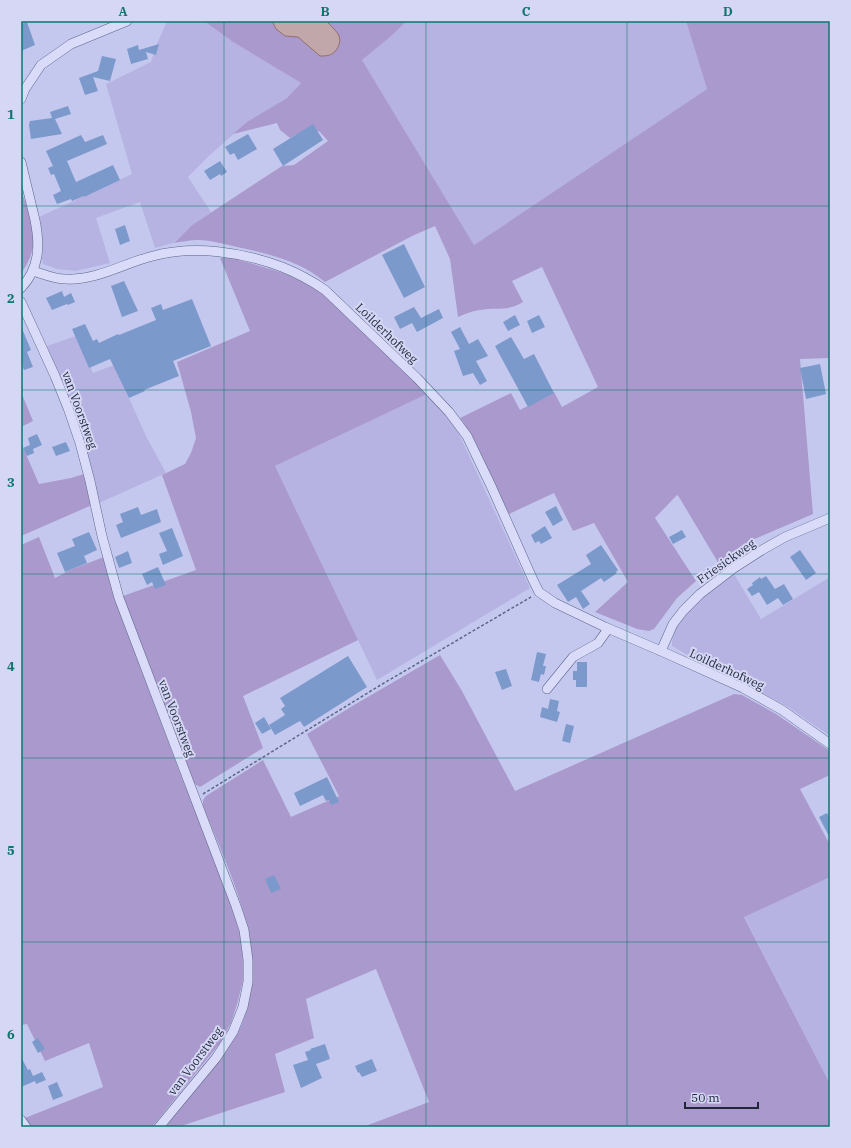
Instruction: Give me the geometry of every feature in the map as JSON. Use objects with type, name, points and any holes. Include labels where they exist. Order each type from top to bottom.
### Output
[{"type":"street","points":[[21,99],[25,89],[41,65],[71,44],[127,21]]},
{"type":"street","points":[[21,162],[37,230],[39,249],[33,271],[27,282],[21,288]]},
{"type":"street","name":"Loilderhofweg","points":[[33,271],[66,280],[76,279],[92,276],[153,256],[179,251],[206,251],[242,256],[282,267],[309,280],[325,290],[417,378],[444,406],[467,436],[539,592],[555,603],[608,629],[743,688],[782,710],[830,744]]},
{"type":"street","name":"van Voorstweg","points":[[21,302],[68,408],[80,443],[102,536],[119,598],[244,930],[248,960],[248,982],[243,1007],[233,1032],[216,1058],[160,1127]]},
{"type":"street","name":"Friesickweg","points":[[660,651],[673,624],[700,594],[734,568],[762,550],[785,537],[830,518]]},
{"type":"street","points":[[547,689],[573,657],[598,643],[608,629]]},
{"type":"street","points":[[21,1120],[26,1127]]},
{"type":"path","points":[[195,798],[379,686],[539,592]]},
{"type":"shaded area","points":[[167,21],[204,21],[233,42],[301,83],[287,98],[247,122],[188,177],[211,212],[192,225],[173,243],[155,248],[140,202],[96,218],[110,263],[76,271],[57,269],[43,264],[43,247],[39,217],[132,174],[106,84],[151,62]]},
{"type":"shaded area","points":[[204,21],[272,21],[276,29],[285,36],[298,37],[320,56],[326,56],[332,55],[338,34],[326,21],[407,21],[362,60],[474,245],[707,89],[686,21],[830,21],[830,358],[800,359],[813,514],[752,540],[719,564],[677,495],[655,518],[696,581],[677,598],[654,629],[649,631],[637,629],[595,612],[628,582],[594,523],[573,531],[554,493],[509,514],[464,423],[460,418],[511,393],[520,410],[554,392],[562,407],[598,387],[542,267],[512,281],[523,302],[507,308],[477,310],[458,317],[450,259],[435,226],[412,236],[325,282],[295,264],[261,252],[218,242],[195,240],[174,243],[192,225],[282,166],[294,165],[328,141],[320,132],[313,129],[301,132],[290,138],[280,130],[277,123],[233,134],[247,122],[287,98],[301,83],[233,42]]},
{"type":"shaded area","points":[[272,21],[326,21],[338,34],[340,39],[339,45],[332,54],[320,56],[298,37],[285,36],[276,29]]},
{"type":"shaded area","points":[[407,21],[686,21],[707,89],[474,245],[362,60]]},
{"type":"shaded area","points":[[22,192],[31,222],[33,244],[30,257],[21,274],[21,193]]},
{"type":"shaded area","points":[[220,258],[233,258],[310,283],[427,394],[275,466],[358,640],[243,696],[263,748],[200,787],[193,783],[123,596],[196,570],[162,475],[185,464],[191,453],[196,438],[191,412],[177,362],[250,331]]},
{"type":"shaded area","points":[[76,336],[93,373],[114,365],[146,436],[166,473],[99,503],[74,414],[47,346]]},
{"type":"shaded area","points":[[21,392],[33,421],[21,427]]},
{"type":"shaded area","points":[[427,394],[445,414],[459,434],[530,588],[377,680],[275,466]]},
{"type":"shaded area","points":[[21,443],[39,484],[84,474],[92,505],[21,536]]},
{"type":"shaded area","points":[[39,537],[55,578],[70,570],[104,557],[110,583],[180,773],[220,873],[235,915],[241,940],[243,980],[231,1023],[220,1043],[152,1127],[31,1127],[25,1118],[103,1087],[89,1043],[45,1061],[27,1024],[21,1025],[21,545]]},
{"type":"shaded area","points":[[734,574],[761,619],[830,577],[830,736],[788,707],[743,682],[699,662],[672,646],[675,630],[696,602]]},
{"type":"shaded area","points":[[440,655],[462,691],[515,791],[734,694],[742,695],[776,714],[830,751],[830,775],[800,789],[830,845],[830,877],[744,917],[830,1084],[830,1127],[363,1127],[429,1102],[376,969],[306,999],[314,1038],[275,1054],[285,1092],[178,1127],[166,1127],[214,1068],[231,1043],[244,1019],[252,982],[252,957],[248,931],[241,905],[223,854],[203,806],[203,800],[206,796],[263,760],[291,817],[339,796],[307,734]]},
{"type":"shaded area","points":[[830,877],[830,1084],[744,916]]},
{"type":"building","points":[[27,22],[35,45],[21,51],[21,24]]},
{"type":"building","points":[[159,44],[156,55],[146,52],[148,59],[131,64],[127,49],[138,45],[139,50]]},
{"type":"building","points":[[102,56],[116,59],[110,81],[93,77],[98,91],[85,95],[79,78],[98,71]]},
{"type":"building","points":[[68,106],[71,114],[55,119],[62,134],[31,139],[29,125],[30,121],[52,118],[50,112]]},
{"type":"building","points":[[313,124],[323,140],[283,166],[273,149]]},
{"type":"building","points":[[248,134],[257,149],[238,160],[234,153],[230,155],[225,147]]},
{"type":"building","points":[[81,135],[85,142],[103,135],[107,144],[67,161],[76,182],[113,165],[120,180],[84,197],[72,201],[71,199],[57,204],[53,195],[61,191],[54,174],[51,175],[48,168],[53,166],[46,151]]},
{"type":"building","points":[[220,161],[227,172],[210,180],[204,171]]},
{"type":"building","points":[[125,225],[130,241],[120,245],[115,229]]},
{"type":"building","points":[[404,244],[425,287],[404,298],[382,255]]},
{"type":"building","points":[[124,281],[138,311],[122,317],[111,286]]},
{"type":"building","points":[[62,291],[64,297],[71,293],[75,302],[52,310],[46,298]]},
{"type":"building","points":[[192,299],[211,346],[173,361],[179,376],[144,390],[145,391],[129,398],[110,359],[89,368],[72,329],[85,324],[93,341],[97,339],[99,343],[118,334],[119,335],[156,320],[151,308],[161,304],[163,310]]},
{"type":"building","points":[[414,307],[421,318],[439,309],[443,318],[417,332],[412,323],[400,329],[394,317]]},
{"type":"building","points":[[515,315],[520,325],[508,331],[503,322]]},
{"type":"building","points":[[539,315],[545,327],[532,333],[527,321]]},
{"type":"building","points":[[21,326],[31,350],[27,352],[33,367],[24,370],[21,363]]},
{"type":"building","points":[[460,327],[469,344],[478,339],[488,356],[476,361],[487,381],[480,385],[473,373],[463,376],[454,351],[460,349],[451,332]]},
{"type":"building","points":[[511,337],[524,359],[534,354],[554,393],[528,407],[495,346]]},
{"type":"building","points":[[820,364],[826,394],[806,399],[800,368]]},
{"type":"building","points":[[37,434],[42,445],[33,449],[34,453],[27,456],[23,448],[30,445],[28,438]]},
{"type":"building","points":[[66,442],[70,451],[56,456],[52,447]]},
{"type":"building","points":[[556,506],[563,520],[553,526],[545,512]]},
{"type":"building","points":[[138,507],[141,515],[157,509],[161,522],[121,538],[116,525],[123,522],[120,514]]},
{"type":"building","points":[[545,526],[552,538],[541,544],[539,541],[535,543],[531,535]]},
{"type":"building","points":[[172,528],[183,556],[163,565],[159,554],[167,551],[159,533]]},
{"type":"building","points":[[682,530],[686,537],[673,544],[669,537]]},
{"type":"building","points":[[89,532],[97,550],[84,556],[87,563],[65,572],[57,553],[75,546],[72,539]]},
{"type":"building","points":[[601,545],[618,570],[616,572],[617,573],[604,582],[601,578],[581,591],[590,604],[583,609],[576,597],[568,602],[557,585],[591,564],[586,555]]},
{"type":"building","points":[[800,550],[816,573],[806,580],[790,557]]},
{"type":"building","points":[[128,551],[132,563],[119,568],[115,557]]},
{"type":"building","points":[[158,567],[166,585],[155,589],[152,582],[147,585],[142,574]]},
{"type":"building","points":[[766,576],[775,589],[784,584],[793,599],[783,605],[778,598],[767,605],[759,592],[752,596],[747,589],[760,577],[761,579]]},
{"type":"building","points":[[537,652],[546,654],[543,666],[546,666],[544,675],[541,674],[539,682],[531,680]]},
{"type":"building","points":[[348,656],[367,687],[304,727],[300,721],[275,735],[269,725],[285,715],[281,709],[285,706],[280,698]]},
{"type":"building","points":[[577,662],[587,662],[587,687],[576,687],[576,680],[573,680],[573,671],[577,671]]},
{"type":"building","points":[[506,669],[512,686],[502,690],[495,672]]},
{"type":"building","points":[[550,699],[559,701],[557,711],[560,712],[557,722],[540,717],[542,707],[548,709]]},
{"type":"building","points":[[264,717],[271,729],[262,734],[255,723]]},
{"type":"building","points":[[566,724],[574,726],[570,743],[562,741]]},
{"type":"building","points":[[327,777],[339,802],[331,805],[329,800],[326,801],[323,795],[300,806],[294,793]]},
{"type":"building","points":[[827,813],[830,819],[830,838],[819,817]]},
{"type":"building","points":[[274,875],[281,889],[271,893],[265,879]]},
{"type":"building","points":[[38,1038],[45,1049],[38,1053],[32,1042]]},
{"type":"building","points":[[325,1044],[330,1059],[316,1064],[322,1078],[301,1088],[293,1065],[308,1060],[305,1052]]},
{"type":"building","points":[[21,1057],[28,1070],[30,1069],[33,1076],[42,1072],[46,1080],[36,1084],[35,1081],[21,1087]]},
{"type":"building","points":[[372,1059],[377,1071],[362,1077],[359,1072],[358,1073],[355,1066]]},
{"type":"building","points":[[57,1082],[63,1096],[53,1100],[48,1086]]}]
